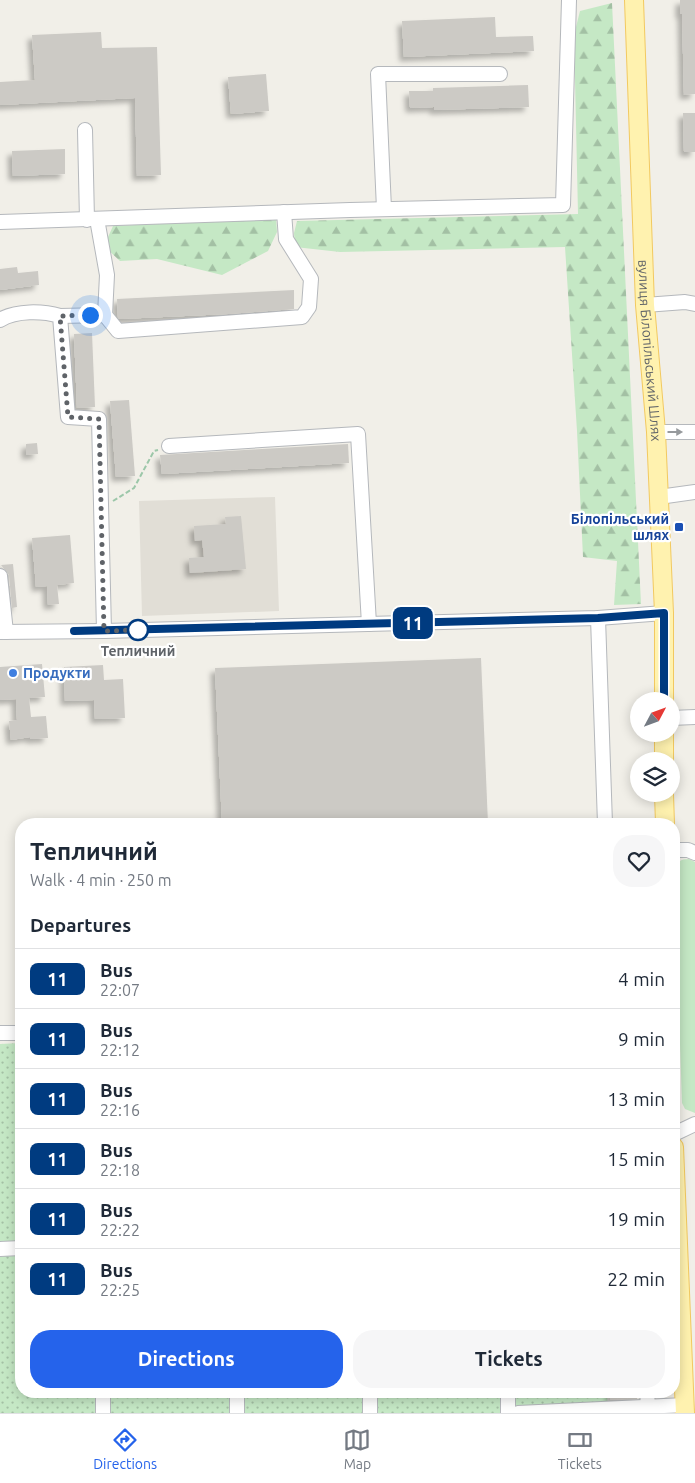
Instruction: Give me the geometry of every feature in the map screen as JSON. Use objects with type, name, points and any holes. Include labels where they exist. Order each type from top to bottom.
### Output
[{"type":"main road","name":"вулиця Білопільський Шлях","points":[[634,0],[645,305],[656,432],[659,497],[664,613],[664,692]]},
{"type":"main road","points":[[664,802],[665,818]]},
{"type":"main road","points":[[680,1227],[689,1348],[685,1409]]},
{"type":"street","points":[[0,222],[563,204],[569,0]]},
{"type":"street","points":[[384,209],[378,74],[500,74]]},
{"type":"street","points":[[85,130],[92,219],[107,275],[105,315],[118,331],[302,317],[309,307],[311,278],[286,238],[284,212]]},
{"type":"street","points":[[645,305],[685,302],[695,304]]},
{"type":"street","points":[[0,320],[8,315],[47,312],[60,316],[105,315]]},
{"type":"street","points":[[60,316],[68,417],[99,419],[104,631]]},
{"type":"street","points":[[656,432],[695,432]]},
{"type":"street","points":[[169,446],[358,434],[369,624]]},
{"type":"street","points":[[659,497],[695,492]]},
{"type":"street","points":[[0,576],[3,632],[598,618],[664,613]]},
{"type":"street","points":[[598,618],[605,818]]},
{"type":"street","points":[[680,718],[695,717]]},
{"type":"street","points":[[680,850],[688,850],[695,853]]},
{"type":"street","points":[[0,1033],[15,1033]]},
{"type":"street","points":[[680,1131],[695,1124]]},
{"type":"street","points":[[0,1249],[15,1248]]},
{"type":"street","points":[[102,1398],[103,1413]]},
{"type":"street","points":[[237,1398],[237,1413]]},
{"type":"street","points":[[370,1398],[370,1413]]},
{"type":"street","points":[[508,1398],[508,1413]]},
{"type":"street","points":[[647,1398],[648,1407]]},
{"type":"street","points":[[518,1413],[648,1407],[685,1409]]},
{"type":"path","points":[[101,509],[134,488],[154,452],[169,446]]},
{"type":"shaded area","points":[[275,497],[279,611],[142,616],[139,501]]},
{"type":"green space","points":[[612,3],[641,604],[614,605],[617,561],[583,557],[565,247],[340,252],[295,247],[294,233],[297,221],[578,214],[574,35],[580,11]]},
{"type":"green space","points":[[276,219],[277,232],[268,251],[222,275],[157,259],[120,261],[104,246],[113,226]]},
{"type":"green space","points":[[689,859],[695,862],[695,1113],[685,1109],[682,1103],[680,1044],[680,861]]},
{"type":"green space","points":[[15,1043],[15,1398],[607,1398],[608,1413],[0,1413],[0,1044]]},
{"type":"building","points":[[680,0],[695,0],[695,94],[684,95]]},
{"type":"building","points":[[495,17],[496,37],[533,36],[534,51],[404,57],[402,21]]},
{"type":"building","points":[[101,32],[102,48],[157,47],[161,175],[137,176],[135,98],[0,105],[0,82],[35,80],[32,35]]},
{"type":"building","points":[[266,74],[269,111],[231,114],[228,77]]},
{"type":"building","points":[[528,85],[529,107],[434,110],[434,107],[410,108],[409,91],[433,91],[433,88]]},
{"type":"building","points":[[683,113],[695,113],[695,152],[684,152]]},
{"type":"building","points":[[65,149],[65,174],[13,176],[12,151]]},
{"type":"building","points":[[17,267],[18,273],[38,271],[39,285],[0,290],[0,269]]},
{"type":"building","points":[[294,290],[294,309],[228,314],[118,318],[117,299]]},
{"type":"building","points":[[92,333],[95,407],[77,408],[74,334]]},
{"type":"building","points":[[129,400],[135,476],[116,477],[110,401]]},
{"type":"building","points":[[37,443],[38,454],[26,455],[26,444]]},
{"type":"building","points":[[348,444],[349,463],[162,474],[160,455]]},
{"type":"building","points":[[241,516],[246,569],[190,573],[189,558],[204,557],[202,540],[195,541],[194,526],[226,524],[225,517]]},
{"type":"building","points":[[70,535],[74,583],[57,585],[59,604],[48,605],[47,586],[36,587],[32,538]]},
{"type":"building","points":[[13,564],[17,607],[12,608],[9,575],[1,565]]},
{"type":"building","points":[[481,658],[488,818],[222,818],[215,668]]},
{"type":"building","points":[[42,664],[45,697],[29,698],[31,717],[46,716],[48,738],[31,739],[30,737],[11,740],[9,721],[17,720],[16,699],[0,700],[0,667]]},
{"type":"building","points":[[103,665],[104,680],[123,679],[125,718],[95,719],[94,700],[65,701],[64,667]]},
{"type":"building","points":[[610,1398],[637,1398],[637,1399],[610,1400]]},
{"type":"bus line","name":"11","points":[[74,631],[598,618],[664,613],[664,692]]},
{"type":"place","name":"Білопільський шлях","points":[[679,527]]},
{"type":"place","name":"Тепличний","points":[[138,630]]},
{"type":"place","name":"Продукти","points":[[13,673]]},
{"type":"route","points":[[90,315],[60,316],[68,417],[99,419],[104,631],[138,630]]}]
